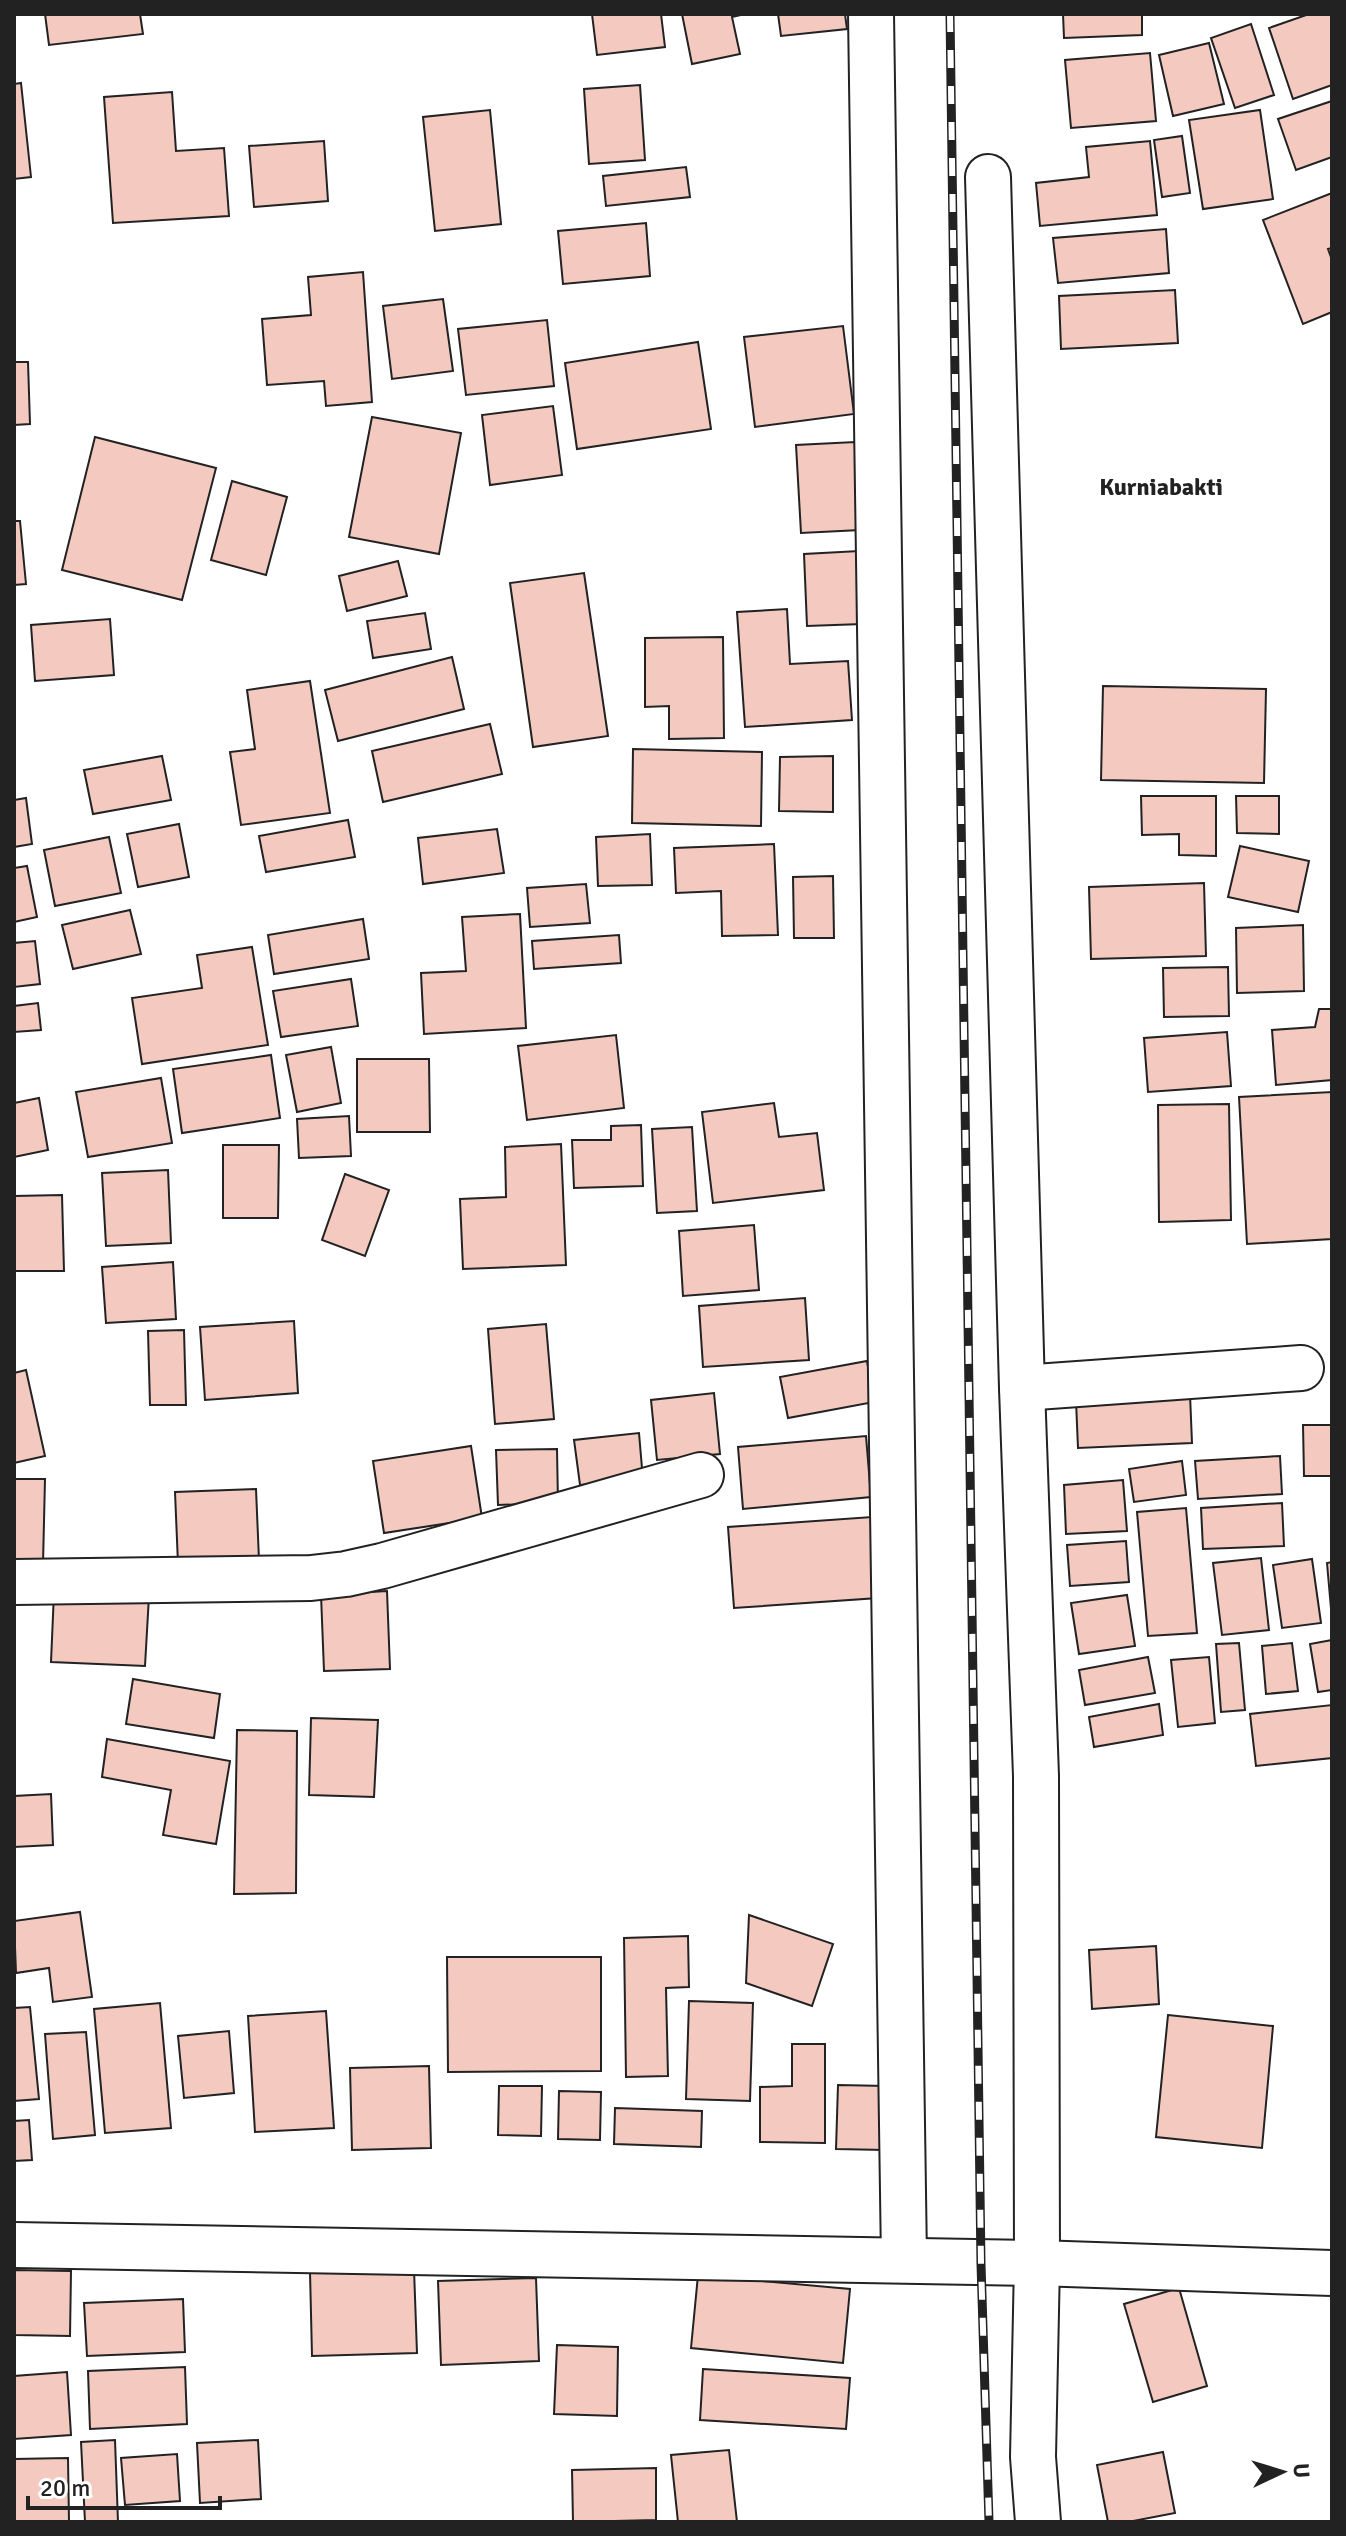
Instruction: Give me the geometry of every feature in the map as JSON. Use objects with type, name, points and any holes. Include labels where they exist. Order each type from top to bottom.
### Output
[{"type":"street","points":[[871,14],[904,2260]]},
{"type":"street","points":[[988,177],[1036,1776],[1037,2263],[1033,2457],[1038,2522]]},
{"type":"street","points":[[1022,1388],[1301,1368]]},
{"type":"street","points":[[14,1582],[311,1578],[346,1574],[701,1475]]},
{"type":"street","points":[[14,2245],[904,2260],[1332,2273]]},
{"type":"building","points":[[45,14],[140,14],[143,34],[49,45]]},
{"type":"building","points":[[592,14],[661,14],[665,47],[597,55]]},
{"type":"building","points":[[682,14],[745,14],[732,17],[740,54],[692,64]]},
{"type":"building","points":[[778,14],[845,14],[847,29],[781,36]]},
{"type":"building","points":[[1063,14],[1142,14],[1142,35],[1064,38]]},
{"type":"building","points":[[1309,14],[1332,14],[1332,85],[1293,99],[1269,28]]},
{"type":"building","points":[[1251,24],[1274,95],[1235,108],[1211,38]]},
{"type":"building","points":[[1209,43],[1224,104],[1173,116],[1159,55]]},
{"type":"building","points":[[1150,53],[1156,121],[1071,128],[1065,60]]},
{"type":"building","points":[[21,83],[31,177],[14,179],[14,84]]},
{"type":"building","points":[[640,85],[645,160],[589,164],[584,89]]},
{"type":"building","points":[[172,92],[176,151],[224,148],[229,216],[113,223],[104,97]]},
{"type":"building","points":[[1332,101],[1332,157],[1296,170],[1278,119]]},
{"type":"building","points":[[490,110],[501,224],[435,231],[423,117]]},
{"type":"building","points":[[1260,110],[1273,199],[1203,209],[1189,120]]},
{"type":"building","points":[[1182,136],[1190,193],[1162,197],[1154,140]]},
{"type":"building","points":[[324,141],[328,201],[254,207],[249,146]]},
{"type":"building","points":[[1150,141],[1157,215],[1040,226],[1036,183],[1089,177],[1086,147]]},
{"type":"building","points":[[686,167],[690,197],[606,206],[603,176]]},
{"type":"building","points":[[1332,193],[1332,248],[1328,249],[1332,260],[1332,312],[1303,324],[1263,220]]},
{"type":"building","points":[[646,223],[650,276],[563,284],[558,231]]},
{"type":"building","points":[[1166,229],[1169,273],[1058,283],[1053,238]]},
{"type":"building","points":[[363,272],[372,402],[326,406],[324,381],[267,385],[262,319],[311,315],[308,277]]},
{"type":"building","points":[[1175,290],[1178,343],[1061,349],[1059,296]]},
{"type":"building","points":[[443,299],[453,371],[392,379],[383,306]]},
{"type":"building","points":[[547,320],[554,386],[466,395],[458,329]]},
{"type":"building","points":[[843,326],[854,414],[755,427],[744,337]]},
{"type":"building","points":[[698,342],[711,429],[577,449],[565,363]]},
{"type":"building","points":[[14,362],[28,362],[30,424],[14,425]]},
{"type":"building","points":[[553,406],[562,475],[490,485],[482,415]]},
{"type":"building","points":[[372,417],[461,433],[439,554],[349,537]]},
{"type":"building","points":[[95,437],[216,468],[182,600],[62,570]]},
{"type":"building","points":[[855,442],[860,530],[801,533],[796,445]]},
{"type":"building","points":[[232,481],[287,497],[266,575],[211,560]]},
{"type":"building","points":[[14,521],[20,521],[26,584],[14,585]]},
{"type":"building","points":[[859,551],[862,624],[807,626],[804,554]]},
{"type":"building","points":[[398,561],[407,596],[347,611],[339,576]]},
{"type":"building","points":[[584,573],[608,736],[533,747],[510,583]]},
{"type":"building","points":[[787,609],[790,664],[848,661],[852,720],[745,727],[737,612]]},
{"type":"building","points":[[425,613],[431,649],[373,658],[367,621]]},
{"type":"building","points":[[110,619],[114,675],[35,681],[31,625]]},
{"type":"building","points":[[723,637],[724,738],[669,739],[669,706],[645,707],[645,638]]},
{"type":"building","points":[[452,657],[464,709],[338,741],[325,690]]},
{"type":"building","points":[[310,681],[330,813],[241,825],[230,752],[255,749],[247,690]]},
{"type":"building","points":[[1103,686],[1266,689],[1264,783],[1101,780]]},
{"type":"building","points":[[490,724],[502,774],[383,802],[372,751]]},
{"type":"building","points":[[633,749],[762,752],[761,826],[632,823]]},
{"type":"building","points":[[162,756],[171,800],[93,814],[84,770]]},
{"type":"building","points":[[833,756],[833,812],[779,811],[780,757]]},
{"type":"building","points":[[1141,796],[1216,796],[1216,856],[1179,855],[1179,834],[1142,835]]},
{"type":"building","points":[[1236,796],[1279,796],[1279,834],[1237,833]]},
{"type":"building","points":[[26,798],[32,844],[14,847],[14,800]]},
{"type":"building","points":[[348,820],[355,857],[266,872],[259,836]]},
{"type":"building","points":[[179,824],[189,877],[138,887],[127,834]]},
{"type":"building","points":[[497,829],[504,873],[423,884],[418,838]]},
{"type":"building","points":[[650,834],[652,885],[598,886],[596,837]]},
{"type":"building","points":[[109,837],[121,893],[55,906],[44,850]]},
{"type":"building","points":[[774,844],[778,935],[722,936],[721,891],[676,893],[674,848]]},
{"type":"building","points":[[1240,846],[1309,861],[1298,912],[1228,897]]},
{"type":"building","points":[[27,866],[37,917],[14,922],[14,868]]},
{"type":"building","points":[[833,876],[834,938],[794,938],[793,877]]},
{"type":"building","points":[[1204,883],[1206,956],[1091,959],[1089,887]]},
{"type":"building","points":[[586,884],[590,923],[530,927],[527,888]]},
{"type":"building","points":[[130,910],[141,954],[73,969],[62,925]]},
{"type":"building","points":[[520,914],[526,1028],[424,1034],[421,973],[466,971],[462,917]]},
{"type":"building","points":[[363,919],[369,959],[274,974],[268,935]]},
{"type":"building","points":[[1303,925],[1304,991],[1237,993],[1236,928]]},
{"type":"building","points":[[619,935],[621,963],[534,969],[532,941]]},
{"type":"building","points":[[35,941],[40,984],[14,987],[14,943]]},
{"type":"building","points":[[252,947],[268,1045],[142,1064],[132,998],[202,988],[197,955]]},
{"type":"building","points":[[1228,967],[1229,1016],[1164,1017],[1163,968]]},
{"type":"building","points":[[351,979],[358,1026],[281,1037],[273,991]]},
{"type":"building","points":[[38,1003],[41,1030],[14,1032],[14,1006]]},
{"type":"building","points":[[1319,1009],[1332,1009],[1332,1080],[1276,1085],[1272,1030],[1315,1027]]},
{"type":"building","points":[[1227,1032],[1231,1086],[1148,1092],[1144,1038]]},
{"type":"building","points":[[616,1035],[624,1108],[527,1120],[518,1046]]},
{"type":"building","points":[[331,1047],[341,1103],[297,1112],[286,1055]]},
{"type":"building","points":[[271,1055],[280,1118],[182,1133],[173,1069]]},
{"type":"building","points":[[357,1059],[429,1059],[430,1132],[357,1132]]},
{"type":"building","points":[[161,1078],[172,1143],[88,1157],[76,1092]]},
{"type":"building","points":[[1332,1092],[1332,1239],[1247,1244],[1239,1097]]},
{"type":"building","points":[[39,1098],[48,1150],[14,1157],[14,1103]]},
{"type":"building","points":[[774,1103],[779,1137],[817,1133],[824,1190],[713,1203],[702,1112]]},
{"type":"building","points":[[1229,1104],[1231,1220],[1159,1222],[1158,1105]]},
{"type":"building","points":[[349,1116],[351,1156],[299,1158],[297,1119]]},
{"type":"building","points":[[641,1125],[643,1186],[574,1188],[572,1140],[611,1140],[611,1126]]},
{"type":"building","points":[[692,1127],[697,1211],[657,1213],[652,1129]]},
{"type":"building","points":[[561,1144],[566,1265],[463,1269],[460,1199],[506,1197],[505,1147]]},
{"type":"building","points":[[223,1145],[279,1145],[278,1218],[223,1218]]},
{"type":"building","points":[[168,1170],[171,1243],[106,1246],[102,1173]]},
{"type":"building","points":[[345,1174],[389,1190],[365,1256],[322,1240]]},
{"type":"building","points":[[62,1195],[64,1271],[14,1271],[14,1196]]},
{"type":"building","points":[[754,1225],[759,1290],[683,1296],[679,1231]]},
{"type":"building","points":[[173,1262],[176,1319],[106,1323],[102,1267]]},
{"type":"building","points":[[805,1298],[809,1360],[703,1367],[699,1306]]},
{"type":"building","points":[[294,1321],[298,1393],[205,1400],[200,1327]]},
{"type":"building","points":[[546,1324],[554,1419],[495,1424],[488,1329]]},
{"type":"building","points":[[184,1330],[186,1405],[150,1405],[148,1331]]},
{"type":"building","points":[[867,1361],[874,1402],[788,1418],[780,1377]]},
{"type":"building","points":[[26,1370],[45,1456],[14,1463],[14,1373]]},
{"type":"building","points":[[714,1393],[720,1454],[657,1460],[651,1400]]},
{"type":"building","points":[[1190,1394],[1192,1443],[1078,1448],[1076,1401]]},
{"type":"building","points":[[1303,1425],[1332,1425],[1332,1476],[1304,1476]]},
{"type":"building","points":[[639,1433],[643,1480],[580,1485],[574,1440]]},
{"type":"building","points":[[866,1436],[871,1497],[743,1509],[738,1447]]},
{"type":"building","points":[[471,1446],[482,1518],[384,1533],[373,1461]]},
{"type":"building","points":[[557,1449],[558,1503],[498,1505],[496,1450]]},
{"type":"building","points":[[1280,1456],[1282,1494],[1198,1499],[1195,1461]]},
{"type":"building","points":[[1182,1461],[1186,1495],[1134,1502],[1129,1469]]},
{"type":"building","points":[[14,1479],[45,1479],[43,1564],[14,1564]]},
{"type":"building","points":[[1123,1480],[1127,1531],[1066,1534],[1064,1485]]},
{"type":"building","points":[[256,1489],[259,1560],[178,1564],[175,1492]]},
{"type":"building","points":[[1282,1503],[1284,1546],[1203,1549],[1201,1508]]},
{"type":"building","points":[[1186,1508],[1197,1633],[1148,1636],[1137,1512]]},
{"type":"building","points":[[872,1517],[878,1598],[734,1608],[728,1527]]},
{"type":"building","points":[[1126,1541],[1129,1582],[1070,1586],[1067,1545]]},
{"type":"building","points":[[1261,1558],[1269,1630],[1222,1635],[1213,1563]]},
{"type":"building","points":[[1312,1559],[1321,1623],[1282,1628],[1273,1565]]},
{"type":"building","points":[[1332,1562],[1332,1620],[1327,1563]]},
{"type":"building","points":[[387,1591],[390,1669],[324,1671],[321,1595]]},
{"type":"building","points":[[54,1592],[149,1596],[145,1666],[51,1662]]},
{"type":"building","points":[[1127,1595],[1135,1646],[1079,1654],[1071,1603]]},
{"type":"building","points":[[1332,1640],[1332,1690],[1318,1692],[1310,1644]]},
{"type":"building","points":[[1239,1643],[1245,1710],[1221,1712],[1216,1644]]},
{"type":"building","points":[[1292,1643],[1298,1691],[1266,1694],[1262,1646]]},
{"type":"building","points":[[1148,1657],[1155,1693],[1085,1705],[1079,1670]]},
{"type":"building","points":[[1209,1657],[1215,1723],[1178,1727],[1171,1660]]},
{"type":"building","points":[[133,1679],[220,1694],[214,1738],[126,1724]]},
{"type":"building","points":[[1159,1704],[1163,1735],[1094,1747],[1089,1717]]},
{"type":"building","points":[[1332,1705],[1332,1758],[1256,1766],[1250,1714]]},
{"type":"building","points":[[311,1718],[378,1720],[374,1797],[309,1795]]},
{"type":"building","points":[[237,1730],[297,1731],[296,1893],[234,1894]]},
{"type":"building","points":[[107,1739],[230,1761],[216,1844],[163,1835],[171,1790],[102,1777]]},
{"type":"building","points":[[51,1794],[53,1845],[14,1847],[14,1796]]},
{"type":"building","points":[[80,1912],[92,1997],[53,2002],[49,1968],[16,1973],[14,1921]]},
{"type":"building","points":[[749,1915],[833,1944],[812,2006],[746,1983]]},
{"type":"building","points":[[688,1936],[689,1987],[666,1988],[668,2076],[626,2077],[624,1938]]},
{"type":"building","points":[[1156,1946],[1159,2004],[1092,2009],[1089,1950]]},
{"type":"building","points":[[447,1957],[601,1957],[601,2071],[448,2072]]},
{"type":"building","points":[[689,2001],[753,2003],[750,2101],[686,2099]]},
{"type":"building","points":[[160,2003],[171,2128],[105,2133],[94,2009]]},
{"type":"building","points":[[30,2007],[39,2099],[14,2101],[14,2008]]},
{"type":"building","points":[[326,2011],[334,2128],[255,2132],[248,2016]]},
{"type":"building","points":[[1168,2015],[1273,2026],[1262,2148],[1156,2137]]},
{"type":"building","points":[[229,2031],[234,2093],[184,2098],[178,2036]]},
{"type":"building","points":[[86,2032],[95,2135],[53,2139],[45,2034]]},
{"type":"building","points":[[792,2044],[825,2044],[825,2143],[760,2142],[760,2087],[792,2086]]},
{"type":"building","points":[[429,2066],[431,2148],[352,2150],[350,2068]]},
{"type":"building","points":[[838,2085],[887,2086],[885,2150],[836,2149]]},
{"type":"building","points":[[499,2086],[542,2086],[541,2136],[498,2135]]},
{"type":"building","points":[[559,2091],[601,2092],[600,2140],[558,2139]]},
{"type":"building","points":[[615,2108],[702,2111],[701,2147],[614,2144]]},
{"type":"building","points":[[29,2120],[32,2160],[14,2161],[14,2121]]},
{"type":"building","points":[[414,2269],[417,2353],[312,2356],[310,2272]]},
{"type":"building","points":[[14,2270],[71,2271],[70,2336],[14,2335]]},
{"type":"building","points":[[698,2275],[850,2289],[843,2363],[691,2348]]},
{"type":"building","points":[[536,2278],[539,2361],[441,2365],[438,2281]]},
{"type":"building","points":[[1179,2288],[1207,2386],[1153,2402],[1124,2304]]},
{"type":"building","points":[[183,2299],[185,2352],[87,2356],[84,2303]]},
{"type":"building","points":[[557,2345],[618,2347],[617,2416],[554,2414]]},
{"type":"building","points":[[185,2367],[187,2424],[90,2429],[88,2371]]},
{"type":"building","points":[[703,2369],[850,2378],[846,2429],[700,2420]]},
{"type":"building","points":[[67,2372],[71,2435],[14,2439],[14,2376]]},
{"type":"building","points":[[115,2440],[118,2522],[85,2522],[81,2442]]},
{"type":"building","points":[[258,2440],[261,2499],[200,2503],[197,2443]]},
{"type":"building","points":[[729,2450],[737,2522],[678,2522],[671,2455]]},
{"type":"building","points":[[1163,2452],[1175,2513],[1128,2522],[1108,2522],[1097,2465]]},
{"type":"building","points":[[177,2454],[180,2501],[125,2505],[121,2458]]},
{"type":"building","points":[[68,2458],[69,2522],[14,2522],[14,2459]]},
{"type":"building","points":[[656,2468],[656,2520],[573,2522],[572,2470]]},
{"type":"railway","points":[[950,14],[981,2264],[989,2522]]},
{"type":"district","name":"Kurniabakti","points":[[1161,487]]}]
